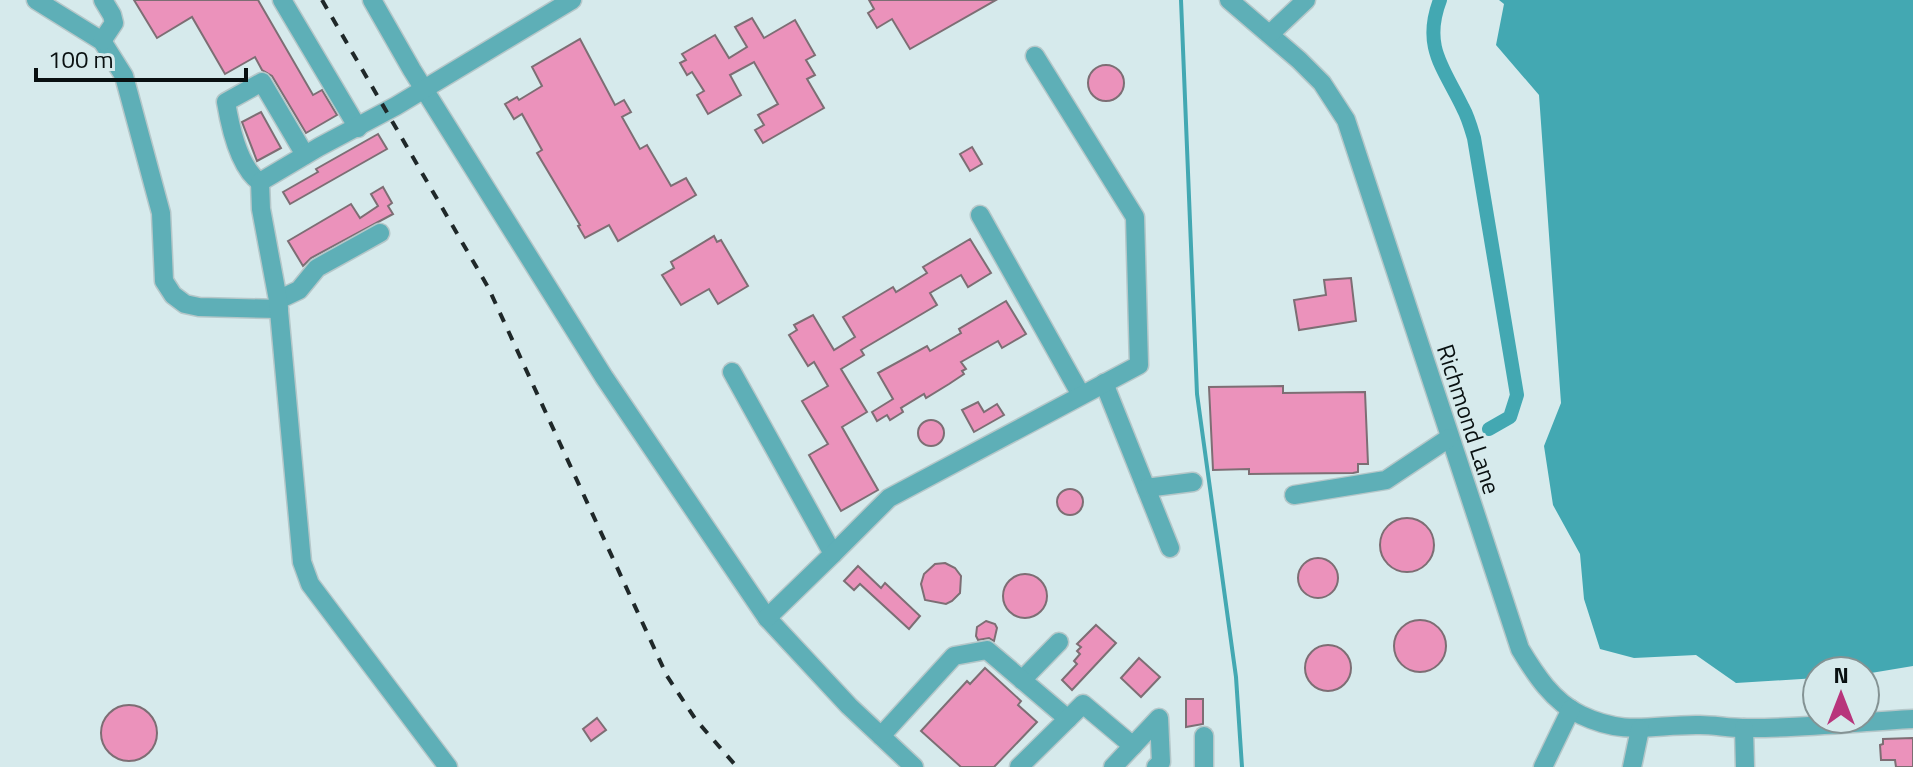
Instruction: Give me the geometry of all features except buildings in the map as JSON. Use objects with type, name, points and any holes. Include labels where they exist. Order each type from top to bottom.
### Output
[{"type":"lane","points":[[36,0],[102,41],[124,76],[161,213],[164,281],[173,295],[185,304],[199,307],[279,304],[299,290],[317,268],[380,233]]},
{"type":"lane","points":[[102,41],[114,23],[103,0]]},
{"type":"lane","points":[[282,0],[358,128]]},
{"type":"lane","points":[[372,0],[604,377],[767,618],[849,706],[914,767]]},
{"type":"lane","points":[[260,182],[358,128],[572,0]]},
{"type":"lane","name":"Richmond Lane","points":[[1229,0],[1322,83],[1346,120],[1520,649],[1538,678],[1571,709],[1604,725],[1640,729],[1698,725],[1744,728],[1913,719]]},
{"type":"lane","points":[[1268,33],[1306,0]]},
{"type":"lane","points":[[767,618],[889,498],[1139,365],[1135,217],[1035,56]]},
{"type":"lane","points":[[260,182],[252,176],[230,130],[226,102],[262,82],[305,155]]},
{"type":"lane","points":[[260,182],[261,209],[279,304],[302,562],[310,584],[448,767]]},
{"type":"lane","points":[[980,215],[1081,395]]},
{"type":"lane","points":[[732,372],[833,554]]},
{"type":"lane","points":[[1104,383],[1170,548]]},
{"type":"lane","points":[[1294,495],[1386,480],[1449,438]]},
{"type":"lane","points":[[1146,488],[1193,482]]},
{"type":"lane","points":[[1022,680],[1059,642]]},
{"type":"lane","points":[[881,736],[954,656],[987,650],[1068,719]]},
{"type":"lane","points":[[1019,767],[1083,704],[1133,746]]},
{"type":"lane","points":[[1543,767],[1571,709]]},
{"type":"lane","points":[[1113,767],[1159,718],[1161,762],[1156,767]]},
{"type":"lane","points":[[1744,728],[1745,767]]},
{"type":"lane","points":[[1632,767],[1640,729]]},
{"type":"lane","points":[[1204,736],[1204,767]]},
{"type":"water","points":[[1499,0],[1913,0],[1913,666],[1881,671],[1881,655],[1801,655],[1801,679],[1736,683],[1696,655],[1634,658],[1600,649],[1584,599],[1580,554],[1553,505],[1544,446],[1561,403],[1539,95],[1496,45],[1504,4]]},
{"type":"waterway","points":[[1181,0],[1197,394],[1236,677],[1242,767]]},
{"type":"waterway","points":[[1440,0],[1435,16],[1434,44],[1474,138],[1517,395],[1510,417],[1489,429]]},
{"type":"railway","points":[[322,0],[488,287],[667,676],[696,720],[737,767]]}]
